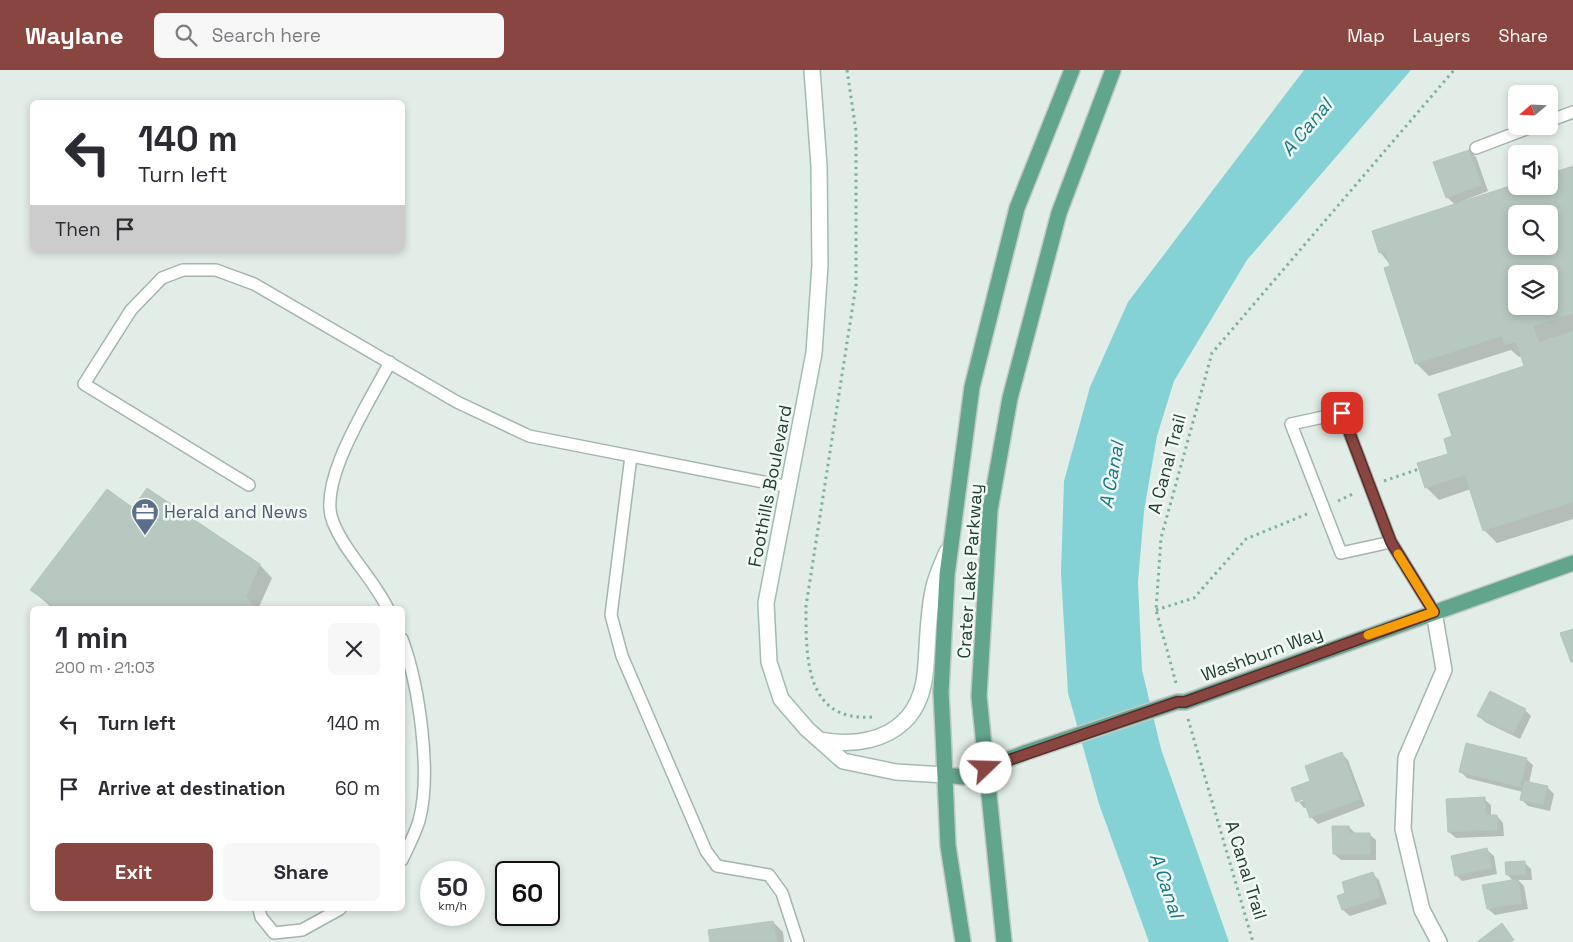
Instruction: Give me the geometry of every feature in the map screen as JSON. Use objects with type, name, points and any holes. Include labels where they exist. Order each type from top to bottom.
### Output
[{"type":"main road","name":"Foothills Boulevard","points":[[812,70],[819,166],[820,265],[814,353],[766,604],[769,662],[781,698],[820,740],[844,761],[896,772],[963,777]]},
{"type":"main road","name":"Crater Lake Parkway","points":[[963,942],[948,846],[941,692],[946,575],[972,387],[1017,208],[1072,70]]},
{"type":"main road","name":"Crater Lake Parkway","points":[[1004,942],[980,696],[990,510],[1007,416],[1059,213],[1113,70]]},
{"type":"main road","points":[[820,740],[838,743],[882,736],[899,728],[908,716],[919,699],[925,677],[933,590],[951,541]]},
{"type":"main road","name":"Washburn Way","points":[[963,777],[1028,752],[1181,702],[1573,563]]},
{"type":"main road","points":[[1434,612],[1444,670],[1406,758],[1403,829],[1422,910],[1439,942]]},
{"type":"lane","points":[[1558,118],[1573,112]]},
{"type":"lane","points":[[1476,148],[1510,135]]},
{"type":"lane","points":[[249,485],[84,384],[131,310],[162,278],[184,270],[216,270],[254,284],[457,402],[529,436],[789,487]]},
{"type":"lane","points":[[387,606],[381,594],[351,554],[332,522],[328,500],[335,469],[390,362]]},
{"type":"lane","points":[[1391,542],[1341,553],[1291,424],[1342,413],[1391,542],[1434,612]]},
{"type":"lane","points":[[631,456],[611,615],[622,656],[706,851],[717,866],[769,875],[782,893],[798,942]]},
{"type":"lane","points":[[405,651],[416,693],[425,761],[419,821],[405,853]]},
{"type":"lane","points":[[260,911],[261,917],[274,933],[302,930],[336,911]]},
{"type":"path","points":[[847,70],[856,131],[856,285],[806,606],[806,652],[813,679],[822,701],[842,712],[874,717]]},
{"type":"path","name":"A Canal Trail","points":[[1253,942],[1177,689],[1156,610],[1161,538],[1212,353],[1454,70]]},
{"type":"path","points":[[1156,610],[1194,598],[1246,539],[1324,508],[1370,486],[1419,469]]},
{"type":"water","name":"A Canal","points":[[1304,70],[1411,70],[1247,260],[1174,381],[1157,436],[1144,511],[1138,582],[1142,670],[1161,749],[1229,942],[1149,942],[1099,804],[1068,693],[1061,573],[1064,481],[1090,387],[1128,302]]},
{"type":"building","points":[[1469,150],[1482,185],[1446,198],[1433,162]]},
{"type":"building","points":[[1573,166],[1573,313],[1533,326],[1539,342],[1573,331],[1573,502],[1483,531],[1465,475],[1425,488],[1417,463],[1448,454],[1444,439],[1452,436],[1438,394],[1524,366],[1516,342],[1505,345],[1502,336],[1415,364],[1384,268],[1390,266],[1385,251],[1379,253],[1372,231],[1508,187],[1508,195],[1558,195],[1558,171]]},
{"type":"building","name":"Herald and News","points":[[147,488],[260,564],[246,596],[253,606],[54,606],[30,590],[107,489],[133,508]]},
{"type":"building","points":[[1573,629],[1573,662],[1571,662],[1560,633]]},
{"type":"building","points":[[1490,691],[1526,709],[1513,734],[1477,716]]},
{"type":"building","points":[[1466,743],[1527,758],[1520,787],[1459,772]]},
{"type":"building","points":[[1342,752],[1360,799],[1310,818],[1303,799],[1296,802],[1291,788],[1310,781],[1305,766]]},
{"type":"building","points":[[1524,781],[1548,786],[1543,805],[1520,800]]},
{"type":"building","points":[[1485,797],[1486,815],[1497,815],[1498,830],[1448,832],[1446,799]]},
{"type":"building","points":[[1332,826],[1349,826],[1349,833],[1370,833],[1370,854],[1333,854]]},
{"type":"building","points":[[1487,848],[1492,868],[1455,876],[1451,856]]},
{"type":"building","points":[[1525,861],[1526,874],[1506,875],[1505,862]]},
{"type":"building","points":[[1373,872],[1381,897],[1342,910],[1337,896],[1345,893],[1342,882]]},
{"type":"building","points":[[1518,879],[1522,903],[1487,909],[1482,885]]},
{"type":"building","points":[[773,921],[777,942],[710,942],[708,930]]},
{"type":"building","points":[[1502,923],[1514,940],[1510,942],[1477,942]]},
{"type":"slow traffic","points":[[1368,635],[1434,612],[1398,554]]},
{"type":"place","name":"Herald and News","points":[[145,536]]},
{"type":"route","points":[[986,768],[1177,702],[1185,702],[1434,612],[1391,542],[1342,413]]}]
